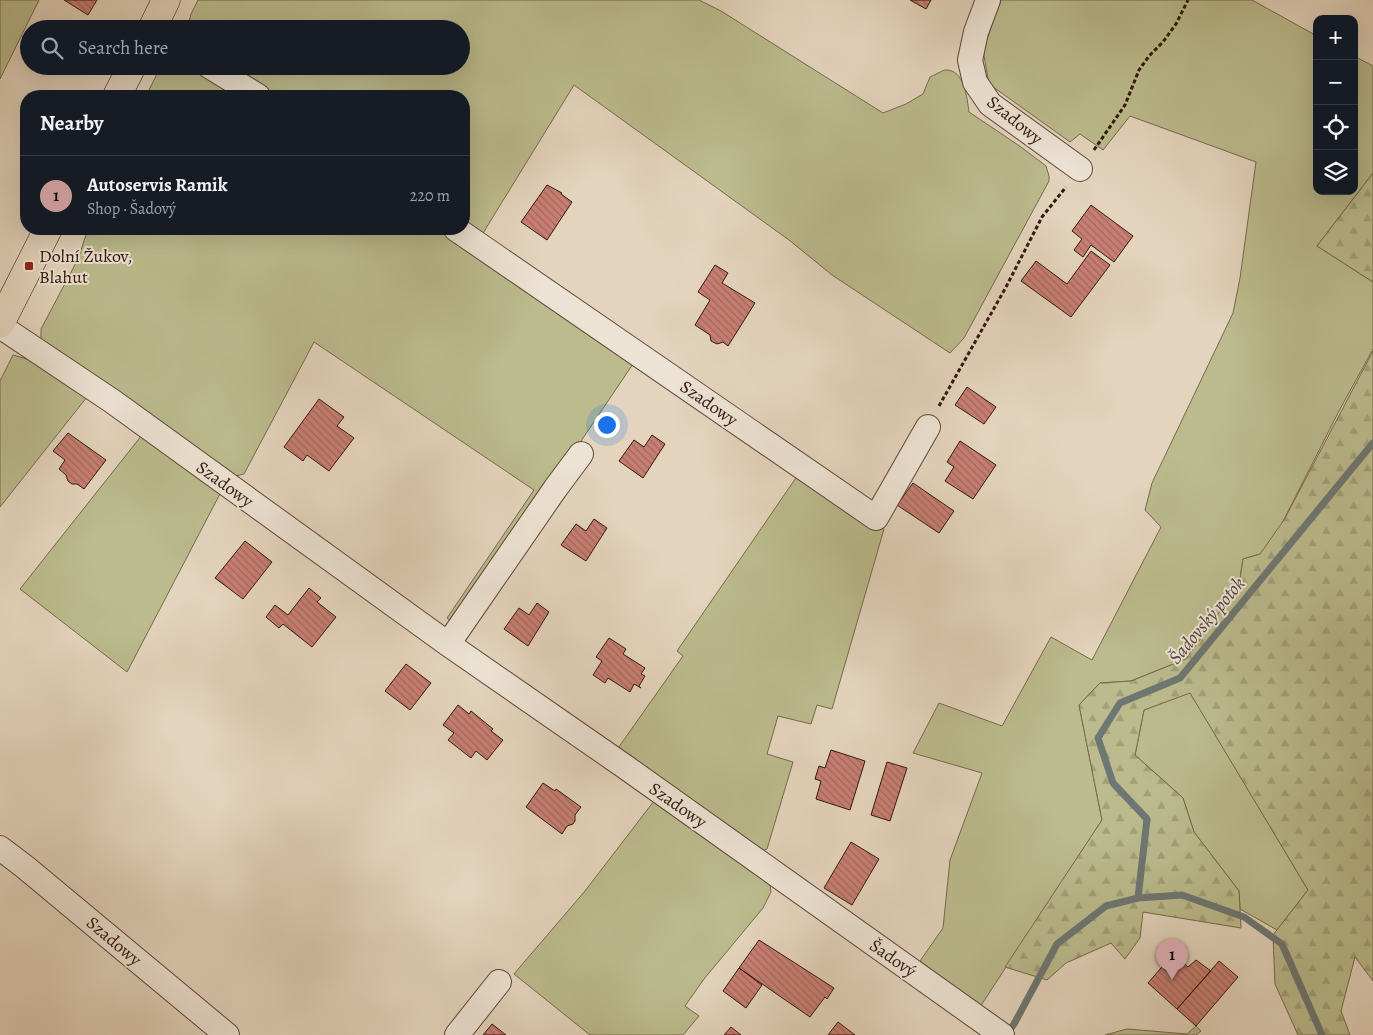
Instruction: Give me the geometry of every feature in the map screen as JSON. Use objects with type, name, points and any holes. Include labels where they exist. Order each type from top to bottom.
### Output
[{"type":"main road","points":[[156,20],[166,0]]},
{"type":"main road","points":[[120,90],[128,75]]},
{"type":"main road","points":[[0,325],[45,235]]},
{"type":"street","name":"Szadowy","points":[[988,0],[976,32],[970,60],[975,82],[990,104],[1080,170]]},
{"type":"street","points":[[224,75],[248,90]]},
{"type":"street","name":"Szadowy","points":[[465,235],[876,518],[928,427]]},
{"type":"street","name":"Szadowy","points":[[0,325],[112,401],[448,644],[624,766],[785,882]]},
{"type":"street","points":[[448,644],[581,454]]},
{"type":"street","name":"Szadowy","points":[[0,848],[227,1035]]},
{"type":"street","name":"Šadový","points":[[785,882],[997,1032]]},
{"type":"street","points":[[457,1035],[499,982]]},
{"type":"path","points":[[928,427],[1006,287],[1042,217],[1080,170],[1111,127],[1125,105],[1139,70],[1176,24],[1188,0]]},
{"type":"green space","points":[[0,0],[39,0],[29,20],[20,20],[20,38],[0,79]]},
{"type":"green space","points":[[198,0],[699,0],[721,11],[883,113],[906,104],[923,94],[930,77],[945,70],[952,71],[961,79],[964,86],[969,112],[1046,166],[1049,181],[964,338],[950,353],[832,275],[789,240],[574,85],[480,238],[470,230],[470,90],[261,90],[237,75],[470,75],[470,20],[189,20]]},
{"type":"green space","points":[[1001,0],[1252,0],[1313,34],[1313,195],[1356,195],[1317,246],[1373,282],[1373,349],[1339,411],[1274,539],[1260,554],[1243,559],[1239,585],[1186,659],[1131,681],[1100,683],[1079,705],[1102,820],[980,1007],[920,961],[943,928],[950,860],[982,773],[913,753],[939,703],[1002,726],[1051,637],[1092,660],[1161,527],[1145,510],[1152,483],[1233,313],[1240,278],[1256,162],[1130,116],[1103,150],[1080,134],[1070,142],[989,84],[983,50]]},
{"type":"green space","points":[[1358,58],[1373,66],[1373,173],[1358,193]]},
{"type":"green space","points":[[156,75],[210,75],[234,90],[149,90]]},
{"type":"green space","points":[[1373,173],[1373,282],[1317,246]]},
{"type":"green space","points":[[86,235],[451,235],[635,361],[550,487],[454,623],[447,618],[534,490],[314,342],[244,474],[235,476],[48,347],[41,339],[41,329],[78,259]]},
{"type":"green space","points":[[1373,351],[1373,981],[1355,957],[1341,1011],[1350,1035],[1298,1035],[1275,984],[1273,935],[1308,890],[1190,693],[1144,710],[1135,755],[1183,798],[1194,832],[1239,891],[1241,928],[1143,912],[1140,938],[1125,959],[1111,943],[1066,963],[1047,980],[1005,967],[1102,820],[1079,705],[1100,683],[1131,681],[1186,659],[1239,585],[1243,559],[1260,554],[1284,520]]},
{"type":"green space","points":[[13,355],[30,360],[87,397],[0,507],[0,381]]},
{"type":"green space","points":[[142,435],[222,490],[127,672],[20,589]]},
{"type":"green space","points":[[800,472],[884,529],[832,709],[817,705],[811,724],[778,716],[767,754],[793,762],[767,849],[759,852],[616,751],[683,656],[677,651]]},
{"type":"green space","points":[[1190,692],[1308,890],[1277,930],[1240,909],[1239,891],[1194,832],[1183,798],[1135,755],[1144,710]]},
{"type":"green space","points":[[654,801],[770,885],[771,892],[763,908],[704,979],[685,1006],[699,1016],[683,1035],[590,1035],[514,974],[585,891]]},
{"type":"green space","points":[[1196,1026],[1201,1031],[1196,1035],[1105,1035],[1127,1029],[1187,1034]]},
{"type":"building","points":[[64,0],[97,0],[88,15]]},
{"type":"building","points":[[910,0],[931,0],[926,9]]},
{"type":"building","points":[[547,185],[562,193],[572,202],[547,240],[521,222]]},
{"type":"building","points":[[1091,205],[1133,236],[1114,262],[1091,245],[1083,257],[1074,250],[1082,239],[1072,231]]},
{"type":"building","points":[[1091,251],[1110,265],[1071,317],[1021,281],[1036,261],[1067,284]]},
{"type":"building","points":[[715,265],[728,273],[722,283],[755,303],[728,346],[723,342],[717,344],[711,341],[710,335],[695,325],[710,300],[698,292]]},
{"type":"building","points":[[967,387],[996,407],[984,424],[955,405]]},
{"type":"building","points":[[319,399],[344,417],[337,426],[354,438],[329,471],[307,455],[303,461],[284,447]]},
{"type":"building","points":[[68,433],[106,460],[84,489],[68,481],[66,475],[59,469],[65,460],[53,451]]},
{"type":"building","points":[[652,435],[665,444],[643,478],[619,461],[634,440],[644,447]]},
{"type":"building","points":[[960,441],[996,465],[973,499],[945,481],[954,467],[947,462]]},
{"type":"building","points":[[913,483],[954,511],[939,533],[897,505]]},
{"type":"building","points":[[594,519],[607,528],[586,561],[561,545],[576,524],[586,531]]},
{"type":"building","points":[[245,541],[272,562],[243,599],[215,578]]},
{"type":"building","points":[[309,588],[321,598],[317,602],[336,617],[312,647],[283,624],[279,628],[266,617],[275,605],[288,615]]},
{"type":"building","points":[[537,603],[549,612],[528,646],[504,629],[519,608],[529,615]]},
{"type":"building","points":[[609,638],[626,649],[623,654],[645,668],[641,674],[645,676],[639,686],[641,688],[634,684],[630,692],[608,678],[605,683],[593,675],[602,661],[596,657]]},
{"type":"building","points":[[406,664],[431,683],[410,710],[385,691]]},
{"type":"building","points":[[458,705],[469,714],[471,711],[503,740],[487,760],[476,751],[471,758],[448,740],[454,733],[443,725]]},
{"type":"building","points":[[831,750],[865,761],[850,810],[816,799],[821,781],[815,779],[819,766],[825,768]]},
{"type":"building","points":[[887,762],[907,768],[890,821],[871,815]]},
{"type":"building","points":[[543,783],[555,791],[556,789],[581,807],[575,815],[573,824],[567,826],[562,834],[526,807]]},
{"type":"building","points":[[851,842],[879,859],[852,905],[824,888]]},
{"type":"building","points":[[759,940],[834,988],[827,999],[825,997],[810,1017],[739,968]]},
{"type":"building","points":[[1173,954],[1188,967],[1196,960],[1211,971],[1177,1009],[1148,983]]},
{"type":"building","points":[[1219,961],[1238,977],[1196,1026],[1177,1009]]},
{"type":"building","points":[[739,968],[762,985],[746,1008],[723,991]]},
{"type":"building","points":[[838,1022],[855,1035],[828,1035]]},
{"type":"building","points":[[492,1024],[506,1035],[483,1035]]},
{"type":"building","points":[[731,1027],[741,1035],[724,1035]]},
{"type":"waterway","name":"Šadovský potok","points":[[1006,1035],[1014,1024],[1057,944],[1106,906],[1138,898],[1147,819],[1113,783],[1098,738],[1120,703],[1180,678],[1373,443]]},
{"type":"waterway","points":[[1138,898],[1182,895],[1244,917],[1282,944],[1322,1035]]},
{"type":"place","name":"Dolní Žukov, Blahut","points":[[29,266]]},
{"type":"place","name":"Autoservis Ramik","points":[[1172,980]]}]
